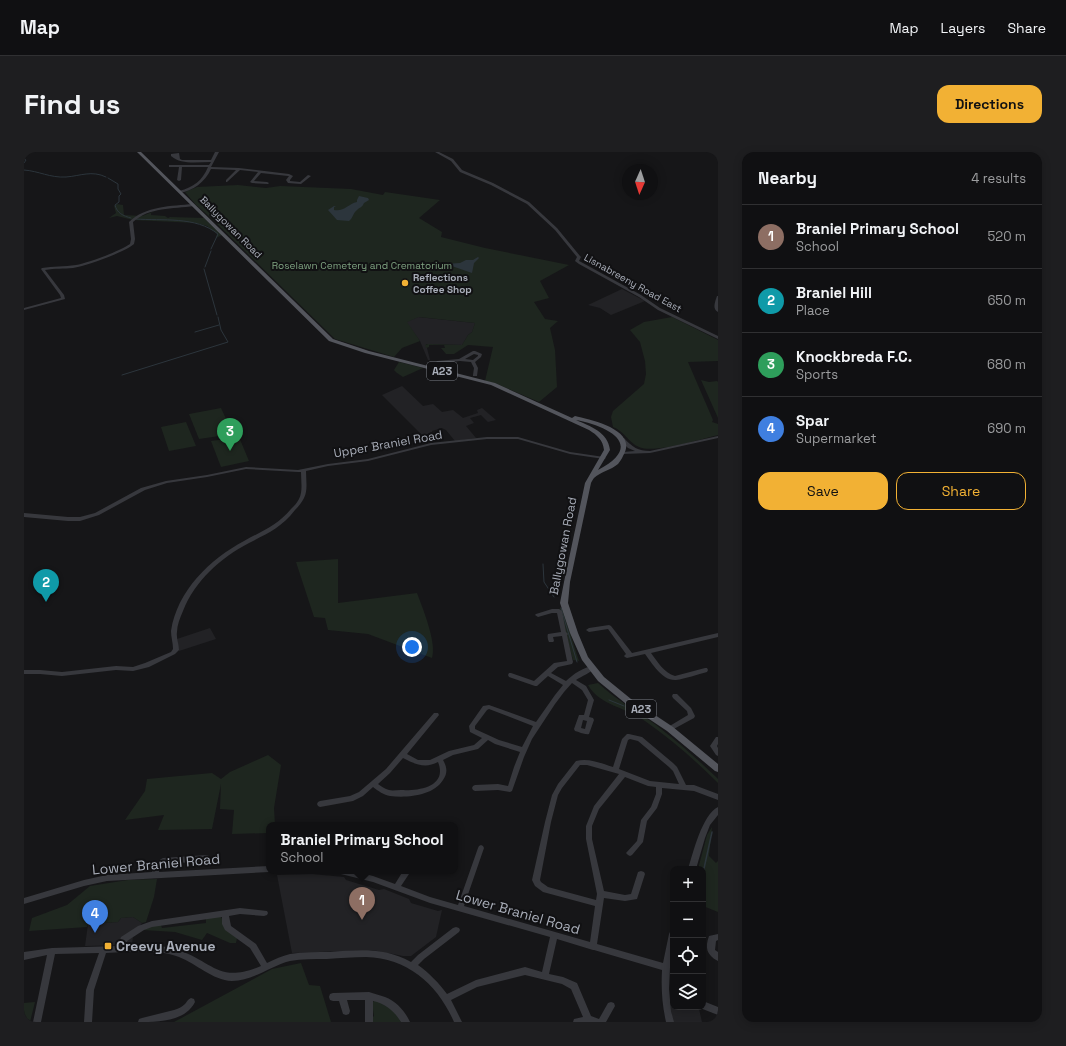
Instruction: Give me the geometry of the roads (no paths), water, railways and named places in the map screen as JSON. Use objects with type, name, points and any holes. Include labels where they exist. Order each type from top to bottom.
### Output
[{"type":"main road","name":"Ballygowan Road","points":[[139,152],[331,340],[367,352],[493,384],[591,429],[601,436]]},
{"type":"main road","name":"Ballygowan Road","points":[[552,411],[603,425],[618,434],[622,439]]},
{"type":"main road","points":[[603,425],[597,427],[607,444],[605,456],[619,456]]},
{"type":"main road","points":[[591,478],[615,463],[624,447],[622,439]]},
{"type":"main road","name":"Ballygowan Road","points":[[605,456],[588,483],[567,581],[564,603],[579,646],[592,668],[612,688],[670,729],[718,769]]},
{"type":"street","points":[[180,192],[194,187],[210,167],[211,161],[217,152]]},
{"type":"street","name":"Lisnabreeny Road East","points":[[437,152],[452,160],[461,171],[492,184],[528,203],[556,229],[579,257],[577,261],[580,263],[640,296],[662,311],[718,338]]},
{"type":"street","points":[[180,160],[211,161]]},
{"type":"street","points":[[170,166],[239,169],[290,176],[288,180],[289,182],[301,183],[309,176]]},
{"type":"street","points":[[179,180],[181,166]]},
{"type":"street","points":[[227,182],[239,169]]},
{"type":"street","points":[[260,172],[252,182],[267,183]]},
{"type":"street","points":[[24,309],[63,299],[62,295],[43,269],[81,266],[124,250],[132,245],[133,242],[131,222],[134,219],[156,210],[193,205]]},
{"type":"street","points":[[718,298],[716,306],[718,311]]},
{"type":"street","points":[[433,369],[438,362],[460,360],[473,361],[480,356],[480,354],[474,352],[460,360]]},
{"type":"street","points":[[473,361],[476,368],[475,375]]},
{"type":"street","name":"Upper Braniel Road","points":[[24,515],[80,519],[97,514],[143,489],[166,482],[202,477],[246,468],[293,471],[304,470],[328,464],[368,460],[431,444],[490,437],[518,438],[564,452],[595,457],[605,456]]},
{"type":"street","points":[[619,456],[650,452],[718,437]]},
{"type":"street","points":[[622,439],[633,449],[650,452]]},
{"type":"street","points":[[24,672],[62,674],[116,668],[133,669],[147,665],[173,653],[176,650],[174,636],[176,623],[181,607],[189,592],[202,576],[231,550],[283,522],[302,498],[304,470]]},
{"type":"street","points":[[511,675],[535,684],[556,665],[570,662],[559,611],[552,611],[538,615]]},
{"type":"street","points":[[589,630],[596,626],[609,626],[628,656],[718,635]]},
{"type":"street","points":[[551,641],[550,635],[565,634]]},
{"type":"street","points":[[647,652],[670,677],[674,678],[703,673]]},
{"type":"street","points":[[475,788],[484,790],[510,789],[523,750],[536,725],[568,682],[592,668]]},
{"type":"street","points":[[547,673],[584,688],[590,697],[591,702],[586,718]]},
{"type":"street","points":[[670,729],[692,716],[689,710],[675,696]]},
{"type":"street","points":[[523,750],[472,730],[472,726],[485,708],[489,707],[536,725]]},
{"type":"street","points":[[320,804],[338,805],[357,797],[388,770],[436,715]]},
{"type":"street","points":[[615,770],[625,739],[629,736],[636,737],[645,742],[675,769],[684,787]]},
{"type":"street","points":[[402,754],[414,761],[431,763],[440,760],[451,753],[476,747],[487,737]]},
{"type":"street","points":[[718,739],[713,746],[718,753]]},
{"type":"street","points":[[373,784],[390,793],[428,791],[437,784],[444,773],[444,768],[440,760]]},
{"type":"street","points":[[599,904],[541,887],[538,884],[536,876],[555,795],[576,765],[581,762],[587,762],[615,770],[659,786],[699,789],[718,797]]},
{"type":"street","points":[[593,947],[601,894],[589,839],[590,826],[596,808],[624,773]]},
{"type":"street","points":[[630,853],[640,842],[644,820],[654,808],[660,794],[659,786]]},
{"type":"street","points":[[693,866],[702,835],[718,810]]},
{"type":"street","points":[[460,908],[481,848]]},
{"type":"street","points":[[155,874],[157,865],[163,861],[207,858]]},
{"type":"street","name":"Lower Braniel Road","points":[[24,902],[95,880],[155,874],[266,869]]},
{"type":"street","name":"Lower Braniel Road","points":[[356,874],[420,897],[666,967]]},
{"type":"street","points":[[396,888],[405,874]]},
{"type":"street","points":[[601,894],[625,898],[634,897],[641,874]]},
{"type":"street","points":[[121,949],[124,939],[146,925],[244,911],[264,913]]},
{"type":"street","points":[[225,913],[228,928],[254,946],[265,966]]},
{"type":"street","points":[[412,966],[421,957],[456,930]]},
{"type":"street","points":[[546,976],[554,936]]},
{"type":"street","points":[[718,937],[712,938],[711,951],[714,956],[718,957]]},
{"type":"street","points":[[670,1022],[666,967],[672,938]]},
{"type":"street","points":[[24,956],[52,951],[151,949],[177,953],[198,962],[216,973],[231,977],[248,974],[279,961],[300,957],[365,954],[386,956],[403,961],[429,978],[447,998],[458,1022]]},
{"type":"street","points":[[88,1022],[90,990],[101,963],[103,950]]},
{"type":"street","points":[[37,1022],[52,951]]},
{"type":"street","points":[[447,998],[476,984],[525,971],[564,981],[574,986],[588,1019]]},
{"type":"street","points":[[369,996],[369,1022]]},
{"type":"street","points":[[333,997],[376,997],[392,1005],[406,1022]]},
{"type":"street","points":[[342,997],[346,1011]]},
{"type":"street","points":[[142,1022],[179,1012],[188,1007],[191,1002]]},
{"type":"street","points":[[602,1022],[611,1006]]},
{"type":"street","points":[[706,1006],[718,1011]]},
{"type":"street","points":[[577,1022],[588,1019],[598,1022]]},
{"type":"waterway","points":[[24,159],[26,160],[24,163]]},
{"type":"waterway","points":[[24,170],[60,177],[86,174],[96,174],[106,177]]},
{"type":"waterway","points":[[108,178],[118,184],[118,189],[121,194],[119,196],[119,202],[115,205],[117,210],[123,215],[131,218]]},
{"type":"waterway","points":[[136,219],[178,220],[200,224],[218,234],[211,249]]},
{"type":"waterway","points":[[205,267],[211,251]]},
{"type":"waterway","points":[[204,269],[217,315]]},
{"type":"waterway","points":[[122,375],[228,342],[221,330],[218,317]]},
{"type":"waterway","points":[[195,332],[219,325]]},
{"type":"waterway","points":[[543,564],[544,582],[554,597]]},
{"type":"waterway","points":[[561,608],[577,662]]},
{"type":"waterway","points":[[609,700],[624,706]]},
{"type":"waterway","points":[[705,866],[712,832]]},
{"type":"place","name":"Reflections Coffee Shop","points":[[405,283]]},
{"type":"place","name":"Knockbreda F.C.","points":[[230,451]]},
{"type":"place","name":"Braniel Hill","points":[[46,602]]},
{"type":"place","name":"Braniel Primary School","points":[[362,920]]},
{"type":"place","name":"Spar","points":[[95,933]]},
{"type":"place","name":"Creevy Avenue","points":[[108,946]]},
{"type":"park label","name":"Roselawn Cemetery and Crematorium","points":[[362,265]]}]
